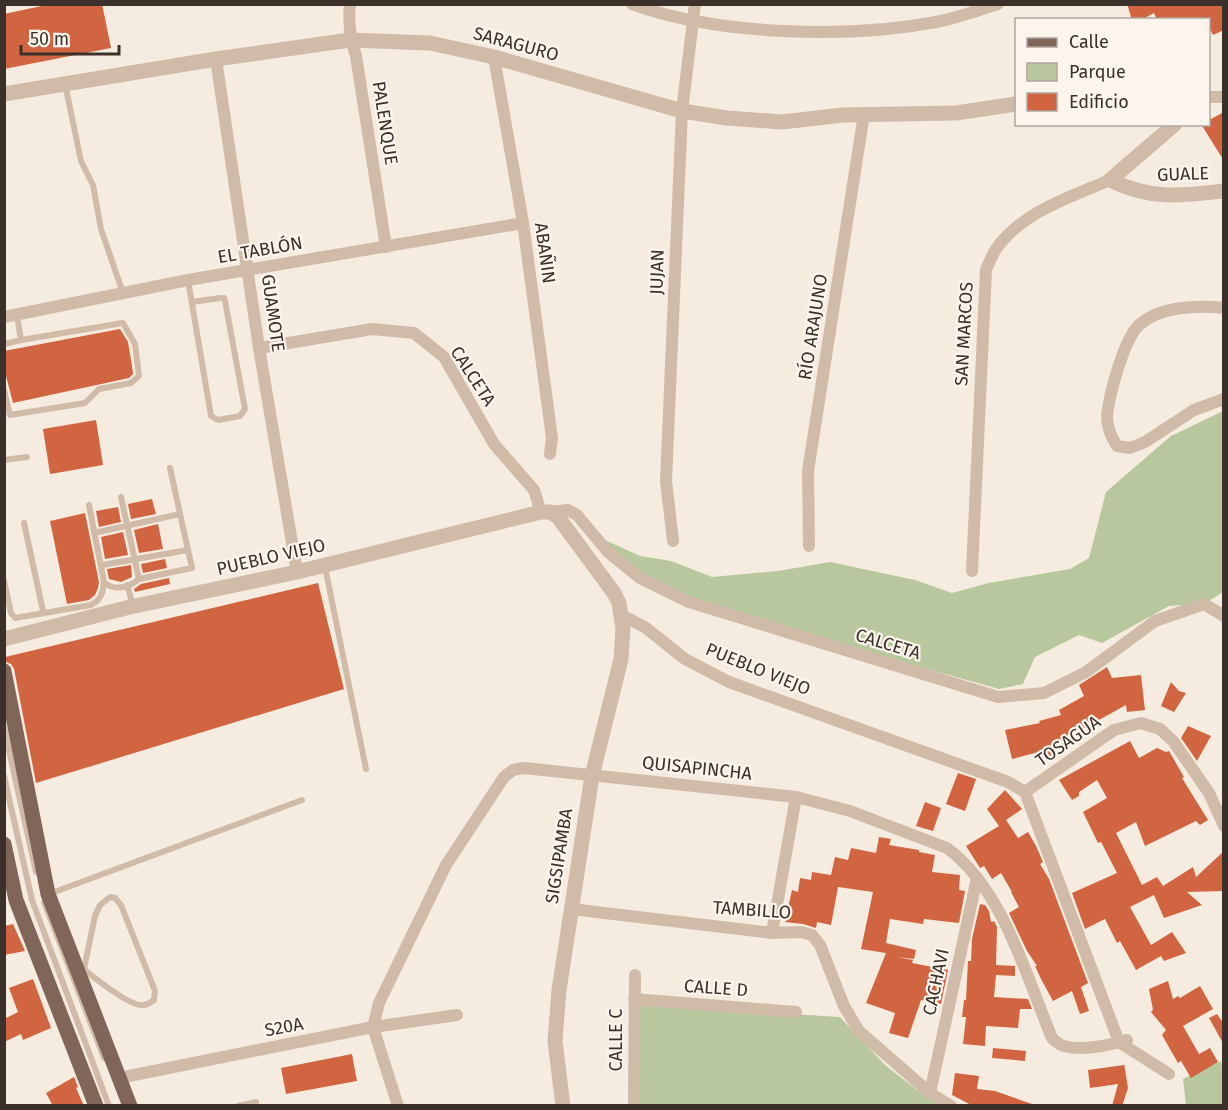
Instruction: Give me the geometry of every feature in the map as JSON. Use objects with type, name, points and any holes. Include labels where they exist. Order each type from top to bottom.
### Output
[{"type":"main road","points":[[4,671],[48,894],[81,970],[130,1106]]},
{"type":"main road","points":[[4,844],[16,900],[96,1106]]},
{"type":"street","name":"PALENQUE","points":[[350,4],[348,25],[350,40],[356,56],[386,247]]},
{"type":"street","points":[[632,4],[655,13],[693,21],[781,31],[867,31],[937,22],[998,4]]},
{"type":"street","name":"JUJAN","points":[[673,541],[666,481],[682,111],[695,4]]},
{"type":"street","name":"SARAGURO","points":[[4,94],[216,59],[350,40],[430,43],[494,57],[682,111],[782,122],[843,115],[956,113],[1015,104]]},
{"type":"street","name":"ABAÑIN","points":[[494,57],[523,223],[552,438],[550,454]]},
{"type":"street","name":"GUAMOTE","points":[[216,59],[259,348],[297,572]]},
{"type":"street","name":"RÍO ARAJUNO","points":[[809,546],[808,471],[864,114]]},
{"type":"street","name":"SAN MARCOS","points":[[972,571],[986,270],[995,250],[1030,218],[1056,203],[1110,180],[1173,126]]},
{"type":"street","name":"GUALE","points":[[1110,180],[1130,189],[1165,196],[1224,191]]},
{"type":"street","name":"EL TABLÓN","points":[[10,316],[188,280],[523,223]]},
{"type":"street","points":[[1224,308],[1180,309],[1156,315],[1139,326],[1126,347],[1116,378],[1107,417],[1110,434],[1117,446],[1130,448],[1145,442],[1194,410],[1224,399]]},
{"type":"street","name":"CALCETA","points":[[259,348],[372,329],[414,333],[444,357],[494,444],[534,490],[546,512],[568,510],[577,515],[608,552],[640,578],[689,602],[998,697],[1044,693],[1086,672],[1155,621],[1175,613],[1204,604],[1224,616]]},
{"type":"street","points":[[546,512],[558,517],[614,593],[622,615]]},
{"type":"street","name":"PUEBLO VIEJO","points":[[4,639],[132,607],[297,572],[546,512]]},
{"type":"street","name":"PUEBLO VIEJO","points":[[622,615],[646,628],[686,659],[729,682],[1008,782],[1025,792]]},
{"type":"street","name":"SIGSIPAMBA","points":[[563,1106],[555,1041],[559,990],[592,776],[621,659],[622,615]]},
{"type":"street","name":"TOSAGUA","points":[[1025,792],[1114,730],[1141,723],[1160,729],[1173,741],[1209,793],[1224,826]]},
{"type":"street","name":"QUISAPINCHA","points":[[373,1028],[379,1003],[446,865],[504,777],[513,770],[524,768],[796,796],[850,811],[947,848],[958,855],[990,894],[1002,916],[1052,1038],[1062,1046],[1109,1046],[1123,1041]]},
{"type":"street","points":[[1025,792],[1123,1041],[1169,1074]]},
{"type":"street","points":[[772,933],[796,796]]},
{"type":"street","name":"CACHAVI","points":[[930,1093],[977,878]]},
{"type":"street","name":"TAMBILLO","points":[[571,909],[772,933],[801,932],[812,935],[820,945],[844,1006],[859,1031],[930,1093],[951,1106]]},
{"type":"street","name":"CALLE C","points":[[634,975],[634,1106]]},
{"type":"street","name":"CALLE D","points":[[634,999],[796,1012]]},
{"type":"street","name":"S20A","points":[[119,1078],[373,1028],[457,1015]]},
{"type":"street","points":[[373,1028],[398,1106]]},
{"type":"lane","points":[[65,83],[81,161],[93,185],[101,229],[124,293]]},
{"type":"lane","points":[[188,280],[211,416],[218,420],[240,416],[245,409],[224,298],[192,302]]},
{"type":"lane","points":[[10,316],[21,340]]},
{"type":"lane","points":[[4,344],[123,323],[135,344],[139,376],[131,383],[99,389],[85,403],[7,416],[4,390]]},
{"type":"lane","points":[[5,457],[27,457]]},
{"type":"lane","points":[[104,582],[112,588],[126,586],[139,579],[192,568],[171,468]]},
{"type":"lane","points":[[121,497],[139,579]]},
{"type":"lane","points":[[4,580],[11,613],[15,618],[43,611],[91,605],[96,602],[102,595],[104,582],[89,505]]},
{"type":"lane","points":[[94,533],[180,514]]},
{"type":"lane","points":[[24,523],[43,611]]},
{"type":"lane","points":[[102,565],[188,550]]},
{"type":"lane","points":[[325,565],[366,769]]},
{"type":"lane","points":[[126,586],[132,607]]},
{"type":"lane","points":[[4,728],[46,912],[95,1039],[124,1106]]},
{"type":"lane","points":[[4,776],[32,900],[109,1106]]},
{"type":"lane","points":[[48,894],[302,800]]},
{"type":"lane","points":[[115,898],[121,904],[155,991],[154,1000],[145,1005],[129,1001],[81,970],[100,905],[105,899],[115,898]]},
{"type":"lane","points":[[238,1106],[256,1102],[256,1106]]},
{"type":"green space","points":[[1223,411],[1223,592],[1204,604],[1169,606],[1102,643],[1079,635],[1035,657],[1023,684],[999,689],[715,610],[643,579],[606,549],[607,541],[640,556],[671,561],[712,577],[778,571],[830,562],[915,580],[952,593],[989,583],[1070,569],[1089,558],[1106,492],[1171,436]]},
{"type":"green space","points":[[639,1005],[840,1017],[885,1065],[917,1090],[942,1105],[637,1106]]},
{"type":"green space","points":[[1221,1061],[1223,1105],[1186,1105],[1183,1079]]},
{"type":"building","points":[[51,4],[102,4],[111,48],[4,69],[4,14]]},
{"type":"building","points":[[1127,4],[1224,4],[1224,30],[1213,35],[1210,29],[1210,18],[1156,18],[1154,13],[1145,18],[1131,18]]},
{"type":"building","points":[[1224,112],[1224,161],[1202,126],[1210,126],[1210,119]]},
{"type":"building","points":[[120,329],[128,342],[133,374],[129,378],[13,403],[4,368],[4,351]]},
{"type":"building","points":[[96,420],[103,465],[50,474],[43,429]]},
{"type":"building","points":[[152,499],[156,514],[131,519],[128,504]]},
{"type":"building","points":[[118,507],[121,522],[99,527],[96,511]]},
{"type":"building","points":[[85,513],[99,582],[98,588],[89,600],[67,604],[50,521]]},
{"type":"building","points":[[158,524],[163,549],[139,553],[134,530]]},
{"type":"building","points":[[123,532],[128,555],[105,559],[101,537]]},
{"type":"building","points":[[165,559],[167,568],[143,573],[141,564]]},
{"type":"building","points":[[131,565],[132,577],[121,582],[109,579],[107,569]]},
{"type":"building","points":[[169,578],[170,584],[135,592],[134,589],[141,584]]},
{"type":"building","points":[[318,583],[344,689],[36,783],[14,669],[6,662],[5,657]]},
{"type":"building","points":[[1107,667],[1112,678],[1141,675],[1145,710],[1127,712],[1126,705],[1061,741],[1062,748],[1047,758],[1046,750],[1012,759],[1005,730],[1040,723],[1039,721],[1061,715],[1059,710],[1084,696],[1079,685]]},
{"type":"building","points":[[1171,682],[1179,691],[1186,693],[1174,712],[1161,706]]},
{"type":"building","points":[[1188,726],[1211,736],[1197,761],[1181,738]]},
{"type":"building","points":[[1130,741],[1139,758],[1157,748],[1169,751],[1184,777],[1182,778],[1208,820],[1200,825],[1196,821],[1145,846],[1136,822],[1116,833],[1142,885],[1157,877],[1163,886],[1193,867],[1196,877],[1224,851],[1224,891],[1187,892],[1202,905],[1164,918],[1154,895],[1130,907],[1151,945],[1172,932],[1186,953],[1164,961],[1161,956],[1136,970],[1120,941],[1117,943],[1105,919],[1085,929],[1072,893],[1117,873],[1101,842],[1098,843],[1083,812],[1107,798],[1097,780],[1079,792],[1079,796],[1072,800],[1059,780]]},
{"type":"building","points":[[958,773],[976,779],[965,811],[946,804]]},
{"type":"building","points":[[1005,790],[1022,809],[1006,820],[1018,838],[1028,832],[1043,862],[1040,864],[1049,879],[1088,983],[1081,987],[1089,1011],[1080,1014],[1072,991],[1053,1001],[1009,913],[1019,907],[1012,892],[1001,873],[992,879],[984,866],[980,868],[966,846],[999,826],[987,809]]},
{"type":"building","points":[[925,802],[941,808],[933,831],[916,826]]},
{"type":"building","points":[[879,837],[891,839],[889,845],[935,855],[932,872],[960,875],[959,890],[965,891],[959,923],[924,919],[923,924],[890,919],[886,943],[916,950],[914,959],[897,957],[913,960],[912,963],[948,970],[941,1004],[921,1000],[908,1038],[889,1033],[895,1013],[866,1003],[886,953],[861,949],[873,892],[838,887],[831,925],[817,922],[816,928],[785,922],[792,890],[798,892],[800,878],[811,880],[812,872],[831,875],[835,857],[848,860],[851,848],[876,853]]},
{"type":"building","points":[[980,904],[985,905],[991,922],[994,921],[997,927],[996,965],[1015,966],[1015,976],[996,975],[994,997],[1028,999],[1032,1009],[1020,1009],[1018,1028],[986,1026],[985,1046],[963,1044],[966,1017],[962,1017],[964,1000],[966,1000],[968,961],[971,961],[972,939]]},
{"type":"building","points":[[13,924],[25,951],[4,955],[4,926]]},
{"type":"building","points":[[33,979],[51,1028],[23,1040],[21,1034],[4,1042],[4,1019],[18,1012],[9,988]]},
{"type":"building","points":[[1168,981],[1173,999],[1178,996],[1180,998],[1200,986],[1213,1009],[1183,1026],[1199,1054],[1210,1048],[1218,1062],[1191,1078],[1181,1061],[1178,1063],[1162,1035],[1166,1030],[1151,1012],[1153,1010],[1149,989]]},
{"type":"building","points":[[1217,1014],[1224,1024],[1224,1045],[1209,1018]]},
{"type":"building","points":[[993,1048],[1026,1051],[1025,1061],[992,1058]]},
{"type":"building","points":[[352,1054],[357,1081],[286,1094],[281,1068]]},
{"type":"building","points":[[1124,1063],[1128,1088],[1122,1106],[1112,1106],[1118,1084],[1090,1088],[1088,1070],[1124,1065]]},
{"type":"building","points":[[955,1073],[979,1076],[977,1089],[995,1091],[1032,1104],[1031,1106],[973,1106],[952,1095]]},
{"type":"building","points":[[74,1077],[84,1106],[53,1106],[46,1093]]}]
